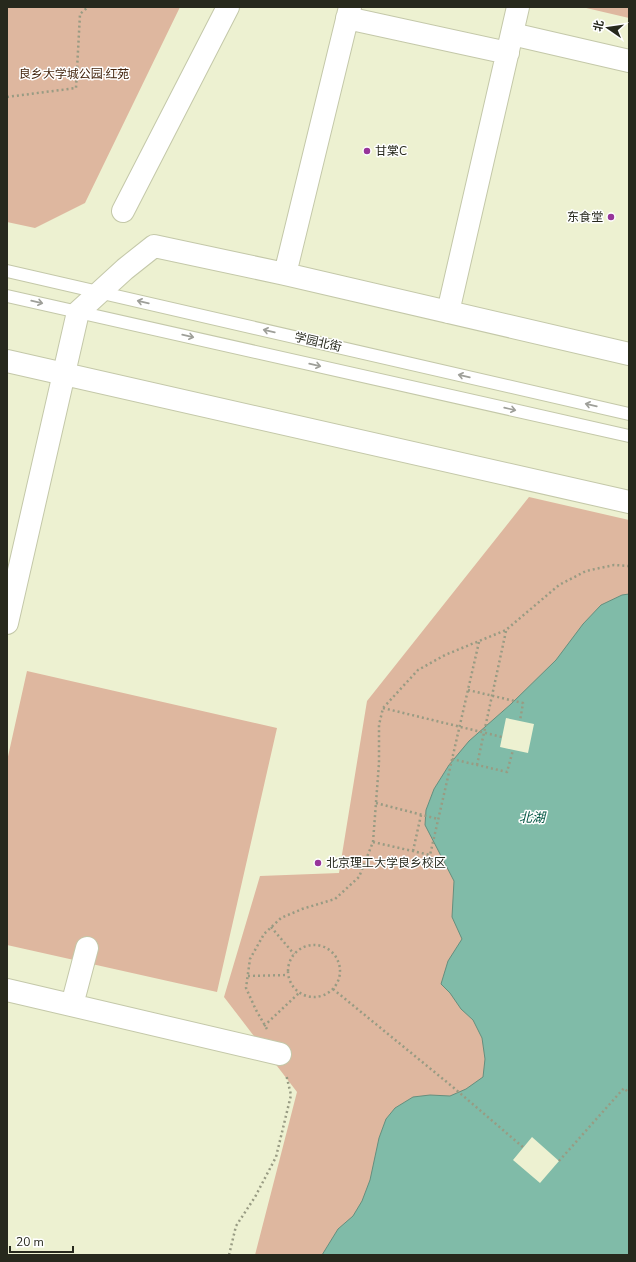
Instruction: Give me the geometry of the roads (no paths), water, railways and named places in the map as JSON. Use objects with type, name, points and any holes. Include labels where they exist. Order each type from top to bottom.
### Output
[{"type":"street","points":[[123,211],[228,7]]},
{"type":"street","points":[[448,312],[518,7]]},
{"type":"street","points":[[285,274],[348,13],[510,44],[629,62]]},
{"type":"street","points":[[7,623],[78,312],[124,269],[154,246],[285,274],[629,354]]},
{"type":"street","points":[[7,361],[629,502]]},
{"type":"street","points":[[72,1005],[87,948]]},
{"type":"street","points":[[7,990],[280,1054]]},
{"type":"lane","name":"学园北街","points":[[7,271],[629,414]]},
{"type":"lane","name":"学园北街","points":[[7,296],[629,436]]},
{"type":"water","name":"北湖","points":[[629,594],[629,1255],[322,1255],[338,1229],[353,1216],[362,1201],[370,1180],[379,1138],[386,1119],[395,1108],[413,1097],[430,1095],[450,1096],[466,1089],[483,1077],[485,1059],[482,1038],[473,1020],[461,1009],[450,993],[441,984],[448,961],[462,939],[452,917],[454,881],[425,825],[426,810],[434,789],[449,765],[469,741],[511,704],[556,660],[583,624],[601,605],[622,595]]},
{"type":"place","name":"甘棠C","points":[[367,151]]},
{"type":"place","name":"东食堂","points":[[611,217]]},
{"type":"place","name":"北京理工大学良乡校区","points":[[318,863]]},
{"type":"park label","name":"良乡大学城公园·红苑","points":[[74,74]]}]
